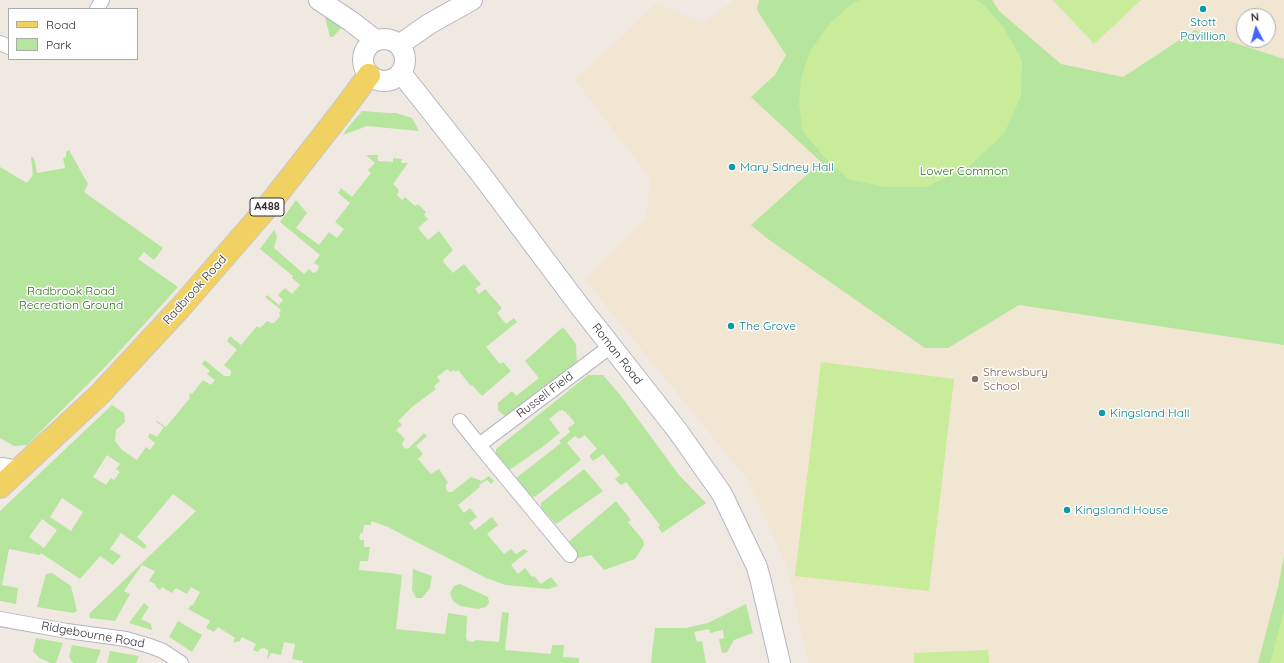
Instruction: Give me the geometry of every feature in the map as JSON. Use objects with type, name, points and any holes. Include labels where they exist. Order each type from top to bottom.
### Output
[{"type":"main road","points":[[319,0],[352,22],[375,40]]},
{"type":"main road","points":[[399,45],[429,24],[472,0]]},
{"type":"main road","points":[[375,40],[393,40],[399,45],[405,56],[405,65],[401,73],[389,81],[380,81],[372,78],[364,68],[362,58],[365,49],[375,40]]},
{"type":"main road","name":"Roman Road","points":[[401,73],[480,173],[611,346],[677,430],[722,494],[756,567],[761,582],[780,663]]},
{"type":"main road","name":"Radbrook Road","points":[[0,486],[10,467],[100,394],[180,308],[265,210],[369,75]]},
{"type":"street","name":"Russell Field","points":[[479,445],[611,346]]},
{"type":"street","points":[[460,422],[570,555]]},
{"type":"street","name":"Ridgebourne Road","points":[[0,618],[67,631],[126,639],[163,651],[181,663]]},
{"type":"shaded area","name":"Shrewsbury School","points":[[735,0],[1284,0],[1284,663],[808,663],[787,566],[747,479],[585,280],[646,218],[650,178],[575,80],[657,3],[702,23]]},
{"type":"green space","name":"Lower Common","points":[[759,0],[992,0],[999,11],[1061,64],[1123,77],[1195,30],[1236,43],[1236,48],[1250,48],[1284,59],[1284,345],[1019,305],[948,348],[925,348],[768,239],[751,225],[821,162],[751,97],[775,75],[786,55],[757,10]]},
{"type":"green space","points":[[860,0],[975,0],[982,3],[1004,28],[1022,60],[1021,96],[1004,134],[968,167],[926,187],[885,187],[848,179],[823,156],[802,130],[799,103],[801,79],[810,51],[830,23],[853,3]]},
{"type":"green space","points":[[1053,0],[1141,0],[1094,44]]},
{"type":"green space","points":[[325,17],[336,22],[341,28],[333,37],[330,37]]},
{"type":"green space","points":[[362,111],[396,113],[412,118],[419,131],[367,126],[343,135]]},
{"type":"green space","name":"Radbrook Road Recreation Ground","points":[[69,150],[88,184],[84,192],[163,248],[154,260],[144,252],[138,259],[178,287],[107,365],[27,445],[14,446],[0,438],[0,167],[27,183],[33,175],[31,157],[34,158],[37,173],[65,168],[63,158],[66,157],[66,152]]},
{"type":"green space","points":[[366,155],[378,155],[378,161],[393,162],[393,158],[402,159],[401,163],[408,163],[393,184],[399,190],[397,195],[402,200],[405,197],[415,206],[418,204],[426,212],[424,215],[428,219],[418,228],[428,240],[439,231],[453,250],[443,260],[444,263],[453,273],[464,264],[481,284],[475,289],[479,294],[485,289],[502,308],[497,313],[506,324],[514,318],[517,322],[486,347],[500,364],[503,362],[511,371],[482,396],[472,385],[471,386],[458,370],[451,372],[447,369],[437,377],[440,381],[434,386],[436,389],[412,407],[398,421],[402,425],[396,430],[405,439],[402,443],[405,449],[409,448],[424,433],[427,436],[416,446],[423,454],[418,459],[431,474],[439,469],[448,483],[446,484],[446,488],[448,492],[452,492],[471,477],[482,481],[489,476],[494,481],[491,484],[487,480],[479,485],[480,487],[458,505],[464,513],[470,508],[477,517],[469,523],[475,530],[492,517],[498,525],[487,534],[504,554],[511,549],[516,554],[524,549],[528,551],[511,565],[518,574],[525,568],[532,577],[534,576],[541,584],[551,577],[558,586],[548,589],[506,585],[486,578],[388,527],[371,521],[371,525],[364,525],[363,532],[360,534],[359,538],[364,540],[364,547],[370,547],[368,561],[360,561],[359,570],[402,575],[396,629],[445,634],[448,613],[467,616],[466,638],[468,641],[473,642],[476,640],[499,642],[502,612],[509,613],[505,650],[551,654],[552,645],[564,645],[563,657],[579,658],[579,663],[303,663],[303,661],[292,659],[295,644],[284,642],[281,655],[271,653],[267,659],[268,650],[264,648],[260,649],[258,652],[253,650],[256,644],[242,637],[239,642],[233,643],[235,638],[218,627],[214,632],[206,628],[210,621],[188,609],[191,605],[193,605],[200,592],[191,587],[187,594],[176,588],[172,593],[162,587],[160,590],[155,584],[149,581],[155,571],[142,565],[124,591],[130,594],[115,621],[90,618],[89,614],[196,511],[173,494],[137,537],[147,546],[144,549],[121,533],[110,549],[121,556],[113,565],[100,556],[80,579],[41,553],[40,555],[9,549],[2,585],[18,588],[16,604],[0,601],[0,511],[112,405],[124,413],[125,422],[116,430],[115,441],[122,450],[137,460],[146,447],[150,450],[155,443],[148,437],[150,433],[157,437],[164,427],[156,422],[157,421],[166,427],[190,398],[189,396],[191,393],[192,394],[203,380],[211,385],[215,380],[207,374],[210,371],[202,364],[205,360],[224,376],[230,376],[231,371],[224,365],[237,350],[227,341],[230,336],[241,345],[257,326],[260,328],[267,321],[274,323],[280,316],[279,313],[281,310],[265,297],[267,295],[279,305],[283,300],[278,295],[285,288],[292,294],[300,285],[292,278],[293,276],[260,249],[274,230],[277,236],[274,248],[304,274],[309,269],[313,273],[316,272],[319,266],[314,263],[320,255],[280,222],[296,200],[307,213],[296,228],[319,245],[329,232],[337,238],[344,229],[335,222],[350,203],[338,193],[341,188],[352,197],[371,173],[368,170],[375,163]],"holes":[[[107,455],[120,464],[116,469],[120,472],[114,480],[111,478],[106,485],[93,477]],[[62,498],[83,512],[71,531],[50,517]],[[42,519],[57,530],[44,548],[29,537]]]},
{"type":"green space","points":[[563,327],[576,344],[577,364],[507,418],[498,410],[498,403],[512,391],[516,396],[539,378],[525,361]]},
{"type":"green space","points":[[821,362],[954,379],[929,591],[795,576]]},
{"type":"green space","points":[[588,375],[603,375],[621,396],[679,475],[706,503],[662,533],[658,527],[660,525],[626,482],[621,485],[615,479],[620,475],[603,454],[593,461],[589,456],[597,449],[585,435],[579,439],[575,436],[567,443],[581,460],[536,496],[530,498],[515,479],[561,443],[559,441],[570,432],[568,428],[575,423],[563,410],[559,411],[549,419],[560,433],[508,471],[496,456],[496,449]]},
{"type":"green space","points":[[584,469],[603,491],[556,524],[541,508],[541,503]]},
{"type":"green space","points":[[616,501],[631,520],[628,522],[643,540],[644,545],[635,559],[604,570],[591,555],[578,558],[567,543]]},
{"type":"green space","points":[[1284,556],[1284,663],[1258,663],[1278,587]]},
{"type":"green space","points":[[413,569],[432,576],[430,588],[422,598],[416,598],[412,590]]},
{"type":"green space","points":[[52,573],[71,586],[77,611],[73,613],[37,607],[46,574]]},
{"type":"green space","points":[[460,584],[488,597],[489,603],[486,607],[478,609],[460,606],[453,601],[450,593],[454,586]]},
{"type":"green space","points":[[144,603],[149,607],[141,619],[151,624],[152,630],[129,623]]},
{"type":"green space","points":[[746,604],[753,633],[734,640],[727,652],[722,653],[719,639],[724,638],[723,630],[710,633],[709,629],[694,632],[697,642],[702,641],[706,663],[651,663],[655,628],[686,628],[708,623]]},
{"type":"green space","points":[[1284,611],[1284,663],[1270,663]]},
{"type":"green space","points":[[178,621],[202,635],[192,652],[169,637]]},
{"type":"green space","points":[[36,638],[63,643],[56,663],[51,663],[39,658],[33,651]]},
{"type":"green space","points":[[72,645],[101,650],[96,663],[73,663],[69,657]]},
{"type":"green space","points":[[988,650],[989,663],[914,663],[914,653]]},
{"type":"green space","points":[[110,651],[139,656],[136,663],[107,663]]},
{"type":"place","name":"Stott Pavillion","points":[[1203,9]]},
{"type":"place","name":"Mary Sidney Hall","points":[[732,167]]},
{"type":"place","name":"The Grove","points":[[731,326]]},
{"type":"place","name":"Shrewsbury School","points":[[975,379]]},
{"type":"place","name":"Kingsland Hall","points":[[1102,413]]},
{"type":"place","name":"Kingsland House","points":[[1067,510]]}]
